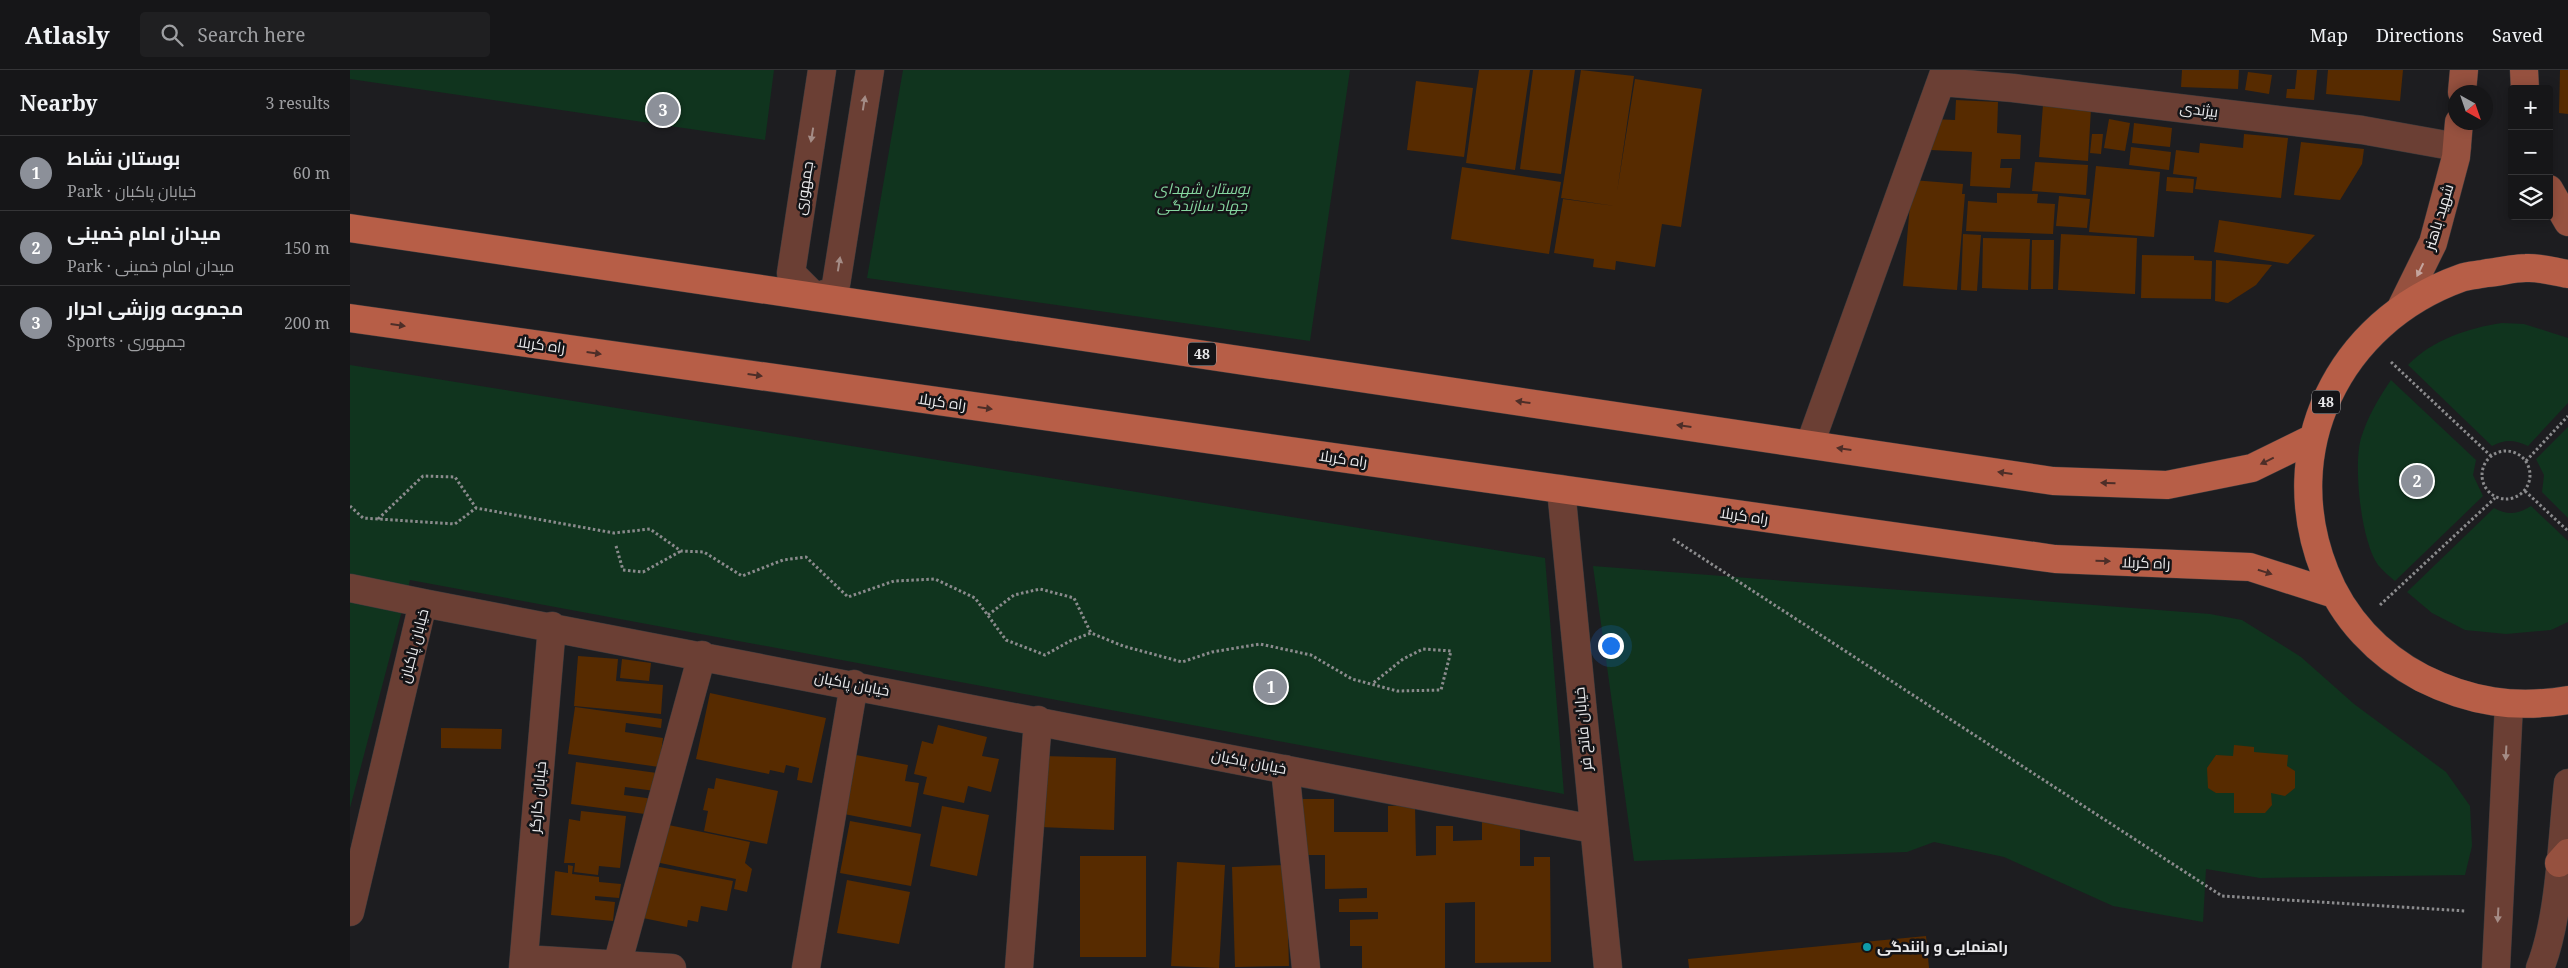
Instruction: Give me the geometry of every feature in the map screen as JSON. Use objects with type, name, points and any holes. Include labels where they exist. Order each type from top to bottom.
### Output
[{"type":"main road","points":[[2463,85],[2464,70]]},
{"type":"main road","points":[[2524,70],[2525,85]]},
{"type":"main road","name":"شهید باهنر","points":[[2402,306],[2433,243],[2458,135]]},
{"type":"main road","points":[[2553,196],[2568,222]]},
{"type":"main road","name":"48","points":[[350,228],[2053,480],[2167,485],[2252,468],[2311,439]]},
{"type":"main road","name":"48","points":[[2568,274],[2527,268],[2462,277],[2402,306],[2367,340],[2334,382],[2311,439],[2306,492],[2314,545],[2334,594],[2356,627],[2400,666],[2452,693],[2509,704],[2544,704],[2568,700]]},
{"type":"main road","name":"راه کربلا","points":[[350,318],[2054,559],[2250,567],[2334,594]]},
{"type":"street","name":"جمهوری","points":[[815,297],[791,273],[822,70]]},
{"type":"street","points":[[815,297],[835,291],[870,70]]},
{"type":"street","points":[[1810,444],[1943,76]]},
{"type":"street","name":"بیژندی","points":[[1943,76],[2013,88],[2362,130],[2458,135]]},
{"type":"street","name":"خیابان فاتح فر","points":[[1561,489],[1608,968]]},
{"type":"street","points":[[350,588],[423,603]]},
{"type":"street","name":"خیابان پاکبان","points":[[350,912],[423,603],[854,684],[1593,829]]},
{"type":"street","name":"خیابان کارگر","points":[[524,964],[552,626]]},
{"type":"street","points":[[617,964],[702,655]]},
{"type":"street","points":[[806,968],[854,684]]},
{"type":"street","points":[[2496,968],[2509,704]]},
{"type":"street","points":[[1019,968],[1038,720]]},
{"type":"street","points":[[1285,769],[1306,968]]},
{"type":"street","points":[[2540,968],[2560,918],[2568,783]]},
{"type":"street","points":[[524,964],[617,964],[672,968]]},
{"type":"path","points":[[2367,340],[2491,456]]},
{"type":"path","points":[[2526,461],[2568,416]]},
{"type":"path","points":[[2505,450],[2520,455],[2526,461],[2530,476],[2525,490],[2511,499],[2495,498],[2484,486],[2481,478],[2482,470],[2491,456],[2505,450]]},
{"type":"path","points":[[378,519],[423,476],[455,477],[476,508],[614,533],[650,529],[682,552]]},
{"type":"path","points":[[2525,490],[2568,531]]},
{"type":"path","points":[[2356,627],[2495,498]]},
{"type":"path","points":[[350,506],[363,518],[455,524],[476,508]]},
{"type":"path","points":[[1666,534],[2222,896],[2498,913]]},
{"type":"path","points":[[616,546],[623,570],[636,572],[643,572],[682,552],[704,552],[742,576],[783,560],[806,557],[848,597],[894,581],[935,579],[975,598],[1006,640],[1045,655],[1070,641],[1091,633]]},
{"type":"path","points":[[988,615],[1014,595],[1040,589],[1074,598],[1091,633],[1123,646],[1182,662],[1212,652],[1260,644],[1311,654],[1352,679],[1397,691],[1441,690],[1451,651],[1423,648],[1403,659],[1372,684]]},
{"type":"green space","points":[[350,70],[774,70],[765,140],[350,79]]},
{"type":"green space","name":"بوستان شهدای جهاد سازندگی","points":[[903,70],[1350,70],[1310,341],[867,278]]},
{"type":"green space","points":[[2502,323],[2524,324],[2568,338],[2568,403],[2528,446],[2510,441],[2492,446],[2408,365],[2428,349],[2451,336],[2476,328]]},
{"type":"green space","points":[[350,365],[1545,558],[1564,794],[410,580],[350,808]]},
{"type":"green space","points":[[2391,380],[2476,460],[2473,475],[2483,496],[2395,581],[2378,565],[2372,554],[2363,522],[2358,484],[2361,438],[2374,408]]},
{"type":"green space","points":[[2568,427],[2568,518],[2542,492],[2544,475],[2536,459]]},
{"type":"green space","points":[[2531,506],[2568,541],[2568,622],[2551,630],[2506,634],[2465,630],[2432,613],[2407,592],[2494,508],[2513,513]]},
{"type":"green space","points":[[1593,566],[2210,614],[2242,620],[2301,657],[2354,704],[2446,772],[2470,806],[2472,846],[2465,875],[2260,878],[2206,869],[2203,922],[2113,906],[2004,857],[1934,842],[1907,852],[1634,861]]},
{"type":"building","points":[[1479,70],[1530,70],[1515,170],[1466,163]]},
{"type":"building","points":[[1533,70],[1575,70],[1561,174],[1520,169]]},
{"type":"building","points":[[1581,70],[1634,76],[1617,192],[1635,79],[1702,89],[1681,227],[1662,224],[1655,267],[1616,261],[1615,270],[1593,267],[1594,259],[1554,253],[1563,199],[1615,206],[1561,198]]},
{"type":"building","points":[[2182,70],[2239,70],[2238,89],[2181,87]]},
{"type":"building","points":[[2297,70],[2317,70],[2314,100],[2286,98],[2287,89],[2295,89]]},
{"type":"building","points":[[2328,70],[2403,70],[2400,101],[2326,94]]},
{"type":"building","points":[[2560,70],[2568,70],[2568,114],[2559,113]]},
{"type":"building","points":[[2248,72],[2272,75],[2269,94],[2245,90]]},
{"type":"building","points":[[1416,81],[1473,88],[1464,157],[1407,150]]},
{"type":"building","points":[[1956,100],[1998,102],[1997,133],[2021,135],[2020,159],[2001,159],[2000,168],[2012,168],[2010,188],[1970,186],[1972,152],[1931,150],[1932,119],[1955,120]]},
{"type":"building","points":[[2043,105],[2091,109],[2088,161],[2039,157]]},
{"type":"building","points":[[2109,119],[2130,123],[2125,151],[2104,148]]},
{"type":"building","points":[[2134,123],[2172,128],[2170,147],[2132,143]]},
{"type":"building","points":[[2092,134],[2103,134],[2101,154],[2090,153]]},
{"type":"building","points":[[2244,134],[2288,138],[2281,198],[2195,189],[2197,177],[2173,174],[2176,150],[2199,153],[2200,143],[2243,148]]},
{"type":"building","points":[[2301,142],[2364,149],[2362,164],[2340,200],[2294,195]]},
{"type":"building","points":[[2131,147],[2171,152],[2169,170],[2129,165]]},
{"type":"building","points":[[2035,162],[2088,165],[2086,195],[2032,191]]},
{"type":"building","points":[[2096,166],[2160,172],[2154,237],[2089,232]]},
{"type":"building","points":[[1462,167],[1561,182],[1549,254],[1451,239]]},
{"type":"building","points":[[2167,177],[2194,179],[2193,193],[2166,191]]},
{"type":"building","points":[[1912,180],[1963,184],[1962,194],[1965,194],[1957,290],[1903,286]]},
{"type":"building","points":[[1997,193],[2038,194],[2037,203],[2055,204],[2053,234],[1966,231],[1968,201],[1997,203]]},
{"type":"building","points":[[2059,196],[2090,199],[2087,228],[2056,226]]},
{"type":"building","points":[[2219,220],[2315,235],[2288,264],[2214,252]]},
{"type":"building","points":[[1963,234],[1981,235],[1977,291],[1961,290]]},
{"type":"building","points":[[2061,234],[2137,238],[2135,294],[2058,290]]},
{"type":"building","points":[[1983,238],[2030,239],[2028,290],[1982,288]]},
{"type":"building","points":[[2032,240],[2054,240],[2053,289],[2031,289]]},
{"type":"building","points":[[2142,255],[2194,256],[2194,260],[2212,261],[2211,299],[2141,298]]},
{"type":"building","points":[[2216,260],[2272,265],[2256,285],[2228,303],[2215,301]]},
{"type":"building","points":[[578,656],[618,659],[616,681],[663,685],[661,714],[574,706]]},
{"type":"building","points":[[622,659],[651,663],[649,681],[620,678]]},
{"type":"building","points":[[710,693],[826,718],[812,783],[797,780],[799,768],[786,765],[784,773],[770,770],[769,774],[696,759]]},
{"type":"building","points":[[575,707],[662,719],[661,728],[626,723],[625,732],[663,738],[659,767],[568,754]]},
{"type":"building","points":[[938,725],[987,737],[982,756],[999,759],[991,792],[968,786],[964,803],[923,794],[927,777],[914,774],[922,741],[933,744]]},
{"type":"building","points":[[441,728],[502,729],[501,749],[441,748]]},
{"type":"building","points":[[2234,745],[2254,747],[2254,752],[2288,755],[2287,766],[2295,771],[2295,788],[2285,796],[2271,793],[2272,805],[2265,813],[2234,813],[2234,793],[2216,793],[2208,788],[2207,768],[2216,755],[2233,756]]},
{"type":"building","points":[[856,755],[908,765],[905,781],[919,783],[911,827],[844,814]]},
{"type":"building","points":[[1043,756],[1116,758],[1114,830],[1040,827]]},
{"type":"building","points":[[576,762],[657,773],[655,791],[625,787],[624,795],[654,799],[652,815],[571,804]]},
{"type":"building","points":[[716,778],[778,791],[767,844],[704,831],[708,811],[703,810],[708,788],[714,789]]},
{"type":"building","points":[[1300,799],[1334,799],[1334,832],[1388,832],[1388,806],[1415,805],[1416,856],[1436,855],[1436,826],[1453,826],[1453,841],[1482,840],[1482,820],[1520,820],[1520,866],[1534,866],[1534,857],[1550,857],[1551,962],[1475,963],[1475,902],[1445,903],[1445,968],[1362,968],[1362,946],[1350,946],[1350,920],[1378,919],[1378,912],[1339,912],[1339,899],[1367,898],[1367,888],[1325,889],[1325,855],[1301,855]]},
{"type":"building","points":[[942,806],[989,815],[977,876],[930,866]]},
{"type":"building","points":[[581,811],[626,816],[620,868],[599,866],[598,875],[574,872],[575,863],[564,863],[569,819],[580,821]]},
{"type":"building","points":[[850,821],[921,834],[911,886],[840,873]]},
{"type":"building","points":[[659,823],[750,842],[745,863],[752,869],[747,892],[734,889],[736,879],[651,861]]},
{"type":"building","points":[[1080,856],[1146,856],[1146,957],[1080,957]]},
{"type":"building","points":[[1177,862],[1225,865],[1219,968],[1171,966]]},
{"type":"building","points":[[568,865],[573,866],[572,874],[599,877],[599,882],[621,884],[619,898],[595,896],[595,900],[615,902],[613,921],[551,915],[555,871],[568,873]]},
{"type":"building","points":[[649,865],[733,881],[727,911],[701,906],[698,922],[688,920],[687,927],[638,917]]},
{"type":"building","points":[[1286,865],[1289,966],[1235,967],[1232,867]]},
{"type":"building","points":[[847,880],[910,892],[899,944],[837,933]]},
{"type":"building","name":"راهنمایی و رانندگی","points":[[1926,936],[1929,968],[1689,968],[1688,959]]},
{"type":"place","name":"مجموعه ورزشی احرار","points":[[663,110]]},
{"type":"place","name":"میدان امام خمینی","points":[[2417,481]]},
{"type":"place","name":"بوستان نشاط","points":[[1271,687]]},
{"type":"place","name":"راهنمایی و رانندگی","points":[[1867,947]]}]
